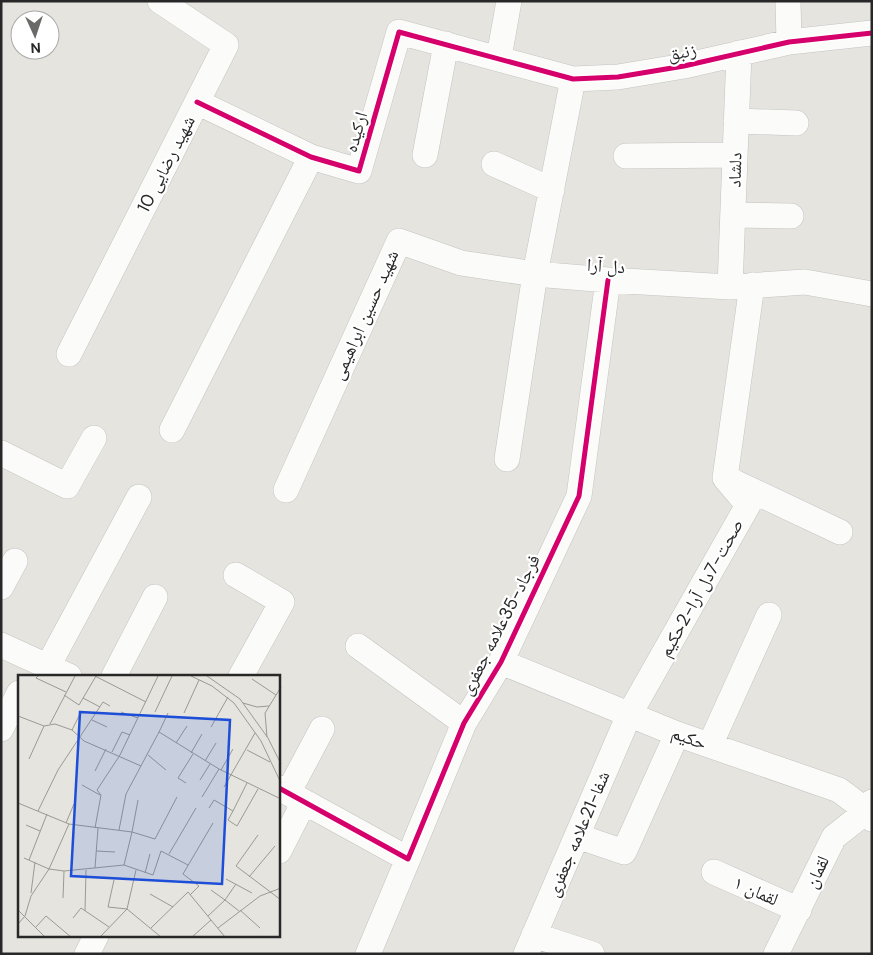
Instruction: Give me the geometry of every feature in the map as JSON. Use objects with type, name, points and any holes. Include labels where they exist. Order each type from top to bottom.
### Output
[{"type":"street","name":"شهید رضایی 10","points":[[69,354],[226,45],[160,1]]},
{"type":"street","points":[[499,57],[509,1]]},
{"type":"street","points":[[788,1],[789,42]]},
{"type":"street","name":"ارکیده","points":[[197,102],[311,157],[358,171],[399,32],[499,57]]},
{"type":"street","name":"زنبق","points":[[499,57],[573,79],[618,77],[684,66],[789,42],[872,33]]},
{"type":"street","points":[[426,155],[446,44]]},
{"type":"street","name":"دلشاد","points":[[739,54],[733,215],[741,286]]},
{"type":"street","points":[[507,459],[535,274],[573,79]]},
{"type":"street","points":[[736,121],[796,122]]},
{"type":"street","points":[[626,156],[735,155]]},
{"type":"street","points":[[172,430],[311,157]]},
{"type":"street","points":[[494,164],[552,190]]},
{"type":"street","points":[[733,215],[791,216]]},
{"type":"street","name":"شهید حسین ابراهیمی","points":[[286,490],[399,241],[461,264],[535,274]]},
{"type":"street","name":"دل آرا","points":[[535,274],[608,280],[741,286],[805,282],[872,294]]},
{"type":"street","name":"فرجاد-35علامه جعفری","points":[[368,954],[464,724],[501,662],[579,496],[608,280]]},
{"type":"street","points":[[741,286],[725,478],[840,532]]},
{"type":"street","points":[[1,453],[67,486],[94,438]]},
{"type":"street","name":"صحت-7دل آرا-2حکیم","points":[[629,715],[748,505],[725,478]]},
{"type":"street","points":[[1,645],[45,669],[139,497]]},
{"type":"street","points":[[1,587],[15,561]]},
{"type":"street","points":[[236,575],[282,602],[243,675]]},
{"type":"street","points":[[115,675],[155,597]]},
{"type":"street","points":[[710,746],[770,614]]},
{"type":"street","points":[[358,646],[464,724]]},
{"type":"street","name":"حکیم","points":[[501,662],[677,734],[840,790],[870,810]]},
{"type":"street","points":[[1,730],[18,695]]},
{"type":"street","name":"شفا-21علامه جعفری","points":[[530,944],[629,715]]},
{"type":"street","points":[[280,845],[290,794],[322,729]]},
{"type":"street","points":[[576,836],[624,852],[677,734]]},
{"type":"street","points":[[290,794],[408,859]]},
{"type":"street","name":"لقمان","points":[[776,954],[834,837],[870,810]]},
{"type":"street","name":"لقمان ۱","points":[[714,872],[799,910]]},
{"type":"street","points":[[87,954],[95,938]]},
{"type":"street","points":[[530,944],[592,954]]},
{"type":"cycle path","points":[[197,102],[311,157],[359,171],[399,32],[573,79],[618,77],[684,66],[789,42],[872,33]]},
{"type":"cycle path","points":[[280,789],[408,859],[464,723],[501,662],[579,496],[608,280]]}]
